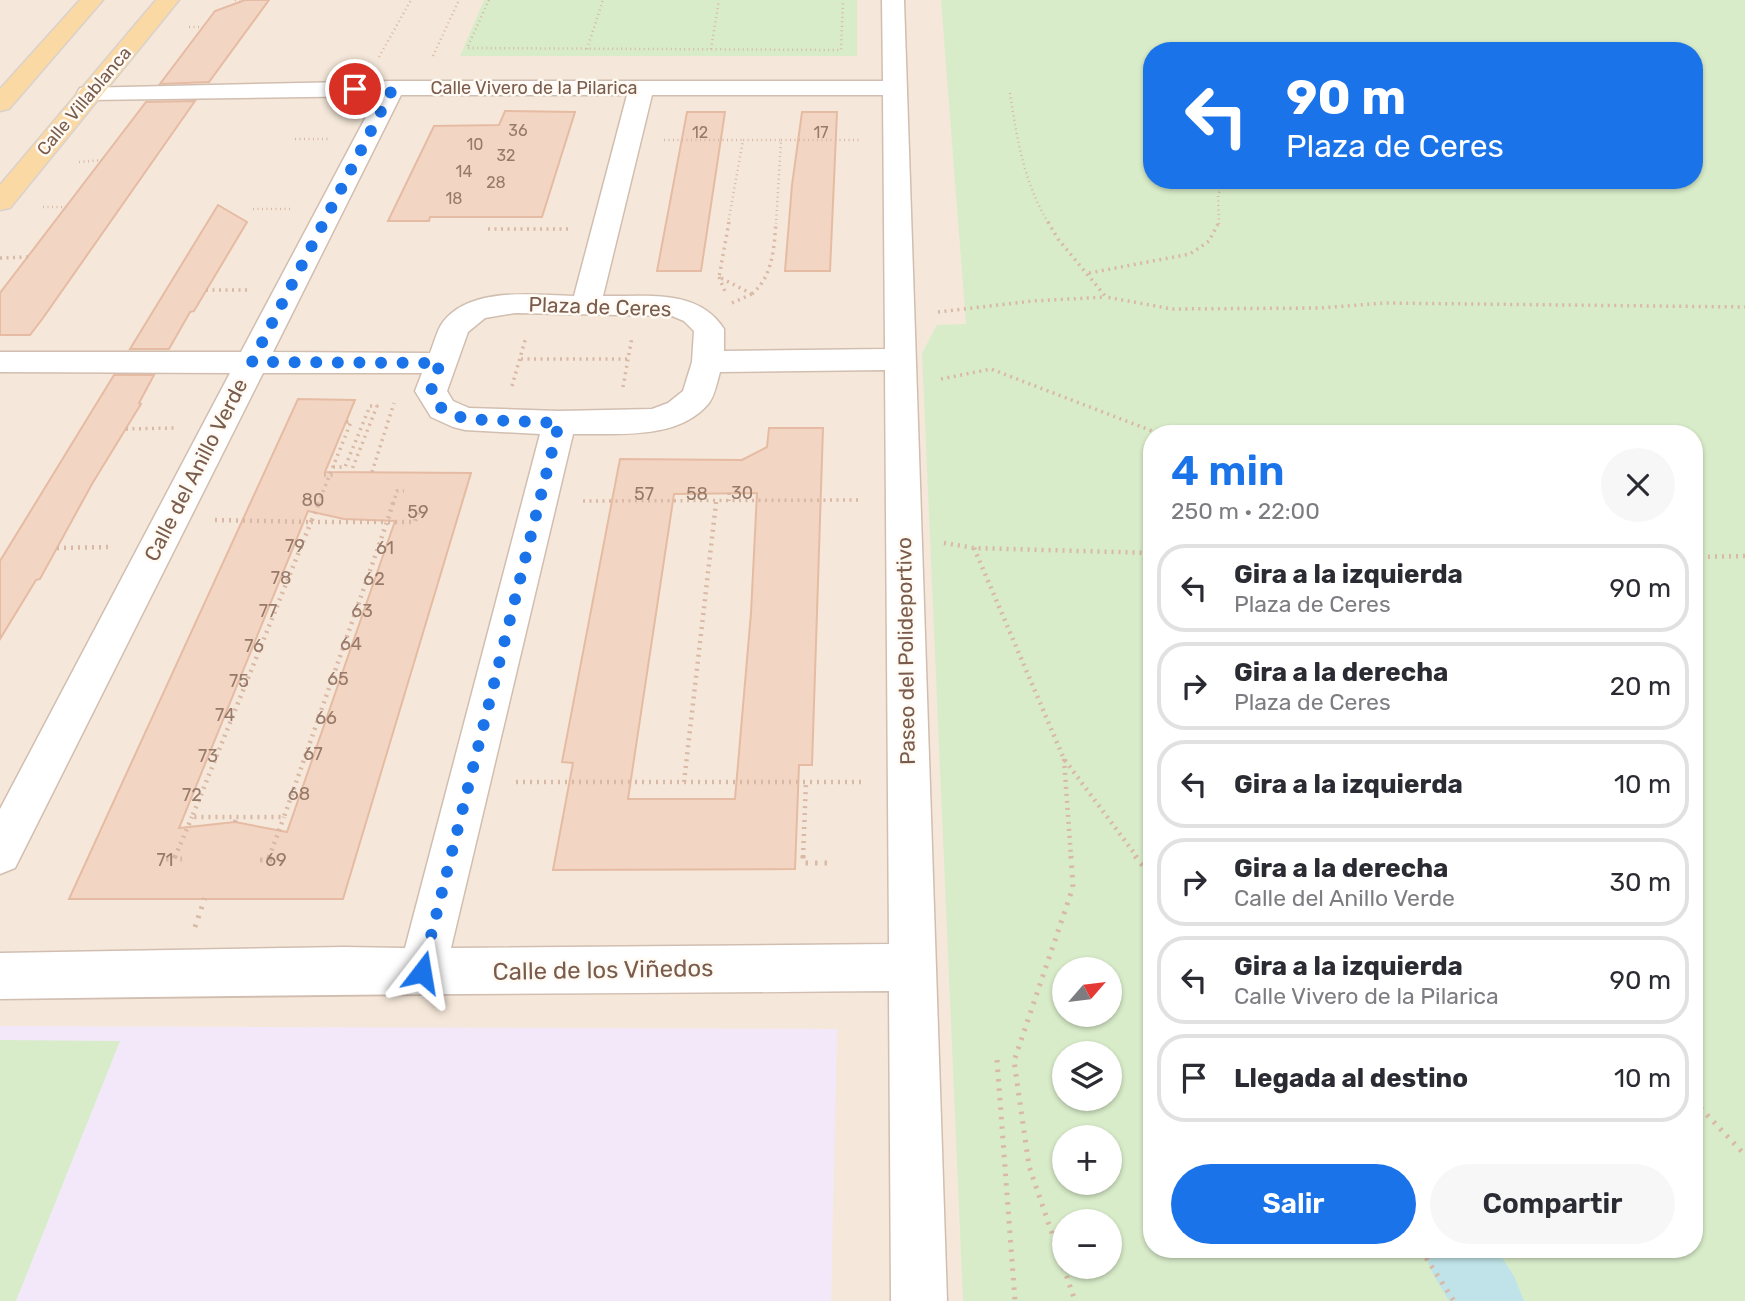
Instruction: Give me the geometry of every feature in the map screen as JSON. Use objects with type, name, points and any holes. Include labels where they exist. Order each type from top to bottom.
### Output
[{"type":"main road","points":[[0,104],[92,0]]},
{"type":"main road","name":"Calle Villablanca","points":[[0,202],[168,0]]},
{"type":"street","name":"Paseo del Polideportivo","points":[[893,0],[919,1301]]},
{"type":"street","name":"Calle Vivero de la Pilarica","points":[[89,93],[384,77],[641,89],[894,88]]},
{"type":"street","name":"Calle del Anillo Verde","points":[[0,853],[252,362],[384,77]]},
{"type":"street","points":[[586,306],[641,89]]},
{"type":"street","name":"Plaza de Ceres","points":[[515,304],[586,306],[674,307],[695,314],[709,329],[708,362],[697,396],[679,411],[654,421],[559,423],[465,419],[442,409],[431,391],[440,363],[455,327],[476,310],[515,304]]},
{"type":"street","points":[[0,362],[440,363]]},
{"type":"street","points":[[708,362],[899,373]]},
{"type":"street","points":[[422,972],[559,423]]},
{"type":"street","name":"Calle de los Viñedos","points":[[0,976],[344,970],[422,972],[913,967]]},
{"type":"path","points":[[235,0],[240,2]]},
{"type":"path","points":[[384,77],[411,0]]},
{"type":"path","points":[[428,66],[459,0]]},
{"type":"path","points":[[489,0],[467,48],[841,50],[843,0]]},
{"type":"path","points":[[587,48],[603,0]]},
{"type":"path","points":[[711,49],[719,0]]},
{"type":"path","points":[[1010,93],[1020,157],[1037,204],[1058,239],[1106,296]]},
{"type":"path","points":[[762,131],[762,140]]},
{"type":"path","points":[[295,139],[338,139]]},
{"type":"path","points":[[659,140],[869,140]]},
{"type":"path","points":[[743,140],[719,277],[729,304],[747,299],[768,276],[781,140]]},
{"type":"path","points":[[85,162],[102,160]]},
{"type":"path","points":[[1088,273],[1190,254],[1209,241],[1219,223],[1217,195],[1220,189]]},
{"type":"path","points":[[49,207],[66,207]]},
{"type":"path","points":[[253,209],[301,209]]},
{"type":"path","points":[[488,229],[606,229]]},
{"type":"path","points":[[0,258],[29,257]]},
{"type":"path","points":[[719,277],[752,294]]},
{"type":"path","points":[[206,290],[258,290]]},
{"type":"path","points":[[933,313],[1032,301],[1106,296],[1172,309],[1320,308],[1384,303],[1745,307]]},
{"type":"path","points":[[502,421],[534,305]]},
{"type":"path","points":[[617,421],[637,306]]},
{"type":"path","points":[[521,359],[628,359]]},
{"type":"path","points":[[899,373],[991,369],[1143,427]]},
{"type":"path","points":[[174,859],[302,546],[323,483],[329,472],[345,467],[370,406],[377,406],[351,472]]},
{"type":"path","points":[[316,500],[354,420],[346,421]]},
{"type":"path","points":[[126,429],[179,428]]},
{"type":"path","points":[[372,472],[382,446]]},
{"type":"path","points":[[260,860],[277,859],[270,858],[348,644],[355,611],[381,548],[394,491],[404,491]]},
{"type":"path","points":[[729,493],[729,500]]},
{"type":"path","points":[[316,500],[324,505]]},
{"type":"path","points":[[684,782],[716,500]]},
{"type":"path","points":[[580,501],[861,500]]},
{"type":"path","points":[[211,520],[415,522],[418,512]]},
{"type":"path","points":[[935,542],[974,548],[1143,553]]},
{"type":"path","points":[[295,545],[302,546]]},
{"type":"path","points":[[57,548],[116,547]]},
{"type":"path","points":[[974,548],[1064,759],[1143,866]]},
{"type":"path","points":[[1703,557],[1745,556]]},
{"type":"path","points":[[281,578],[288,579]]},
{"type":"path","points":[[367,579],[374,579]]},
{"type":"path","points":[[268,611],[275,612]]},
{"type":"path","points":[[355,611],[362,611]]},
{"type":"path","points":[[254,646],[261,646]]},
{"type":"path","points":[[239,681],[247,681]]},
{"type":"path","points":[[225,715],[233,716]]},
{"type":"path","points":[[208,756],[216,756]]},
{"type":"path","points":[[1064,759],[1073,887],[1014,1060],[1029,1166],[1075,1301]]},
{"type":"path","points":[[508,782],[863,782]]},
{"type":"path","points":[[806,782],[803,863],[827,863]]},
{"type":"path","points":[[192,795],[201,795]]},
{"type":"path","points":[[192,817],[284,817]]},
{"type":"path","points":[[166,859],[174,859],[181,860],[166,859]]},
{"type":"path","points":[[197,922],[205,898]]},
{"type":"path","points":[[997,1060],[1015,1301]]},
{"type":"path","points":[[1703,1111],[1745,1155]]},
{"type":"path","points":[[1426,1258],[1454,1301]]},
{"type":"shaded area","points":[[0,0],[1745,0],[1745,1301],[0,1301]]},
{"type":"shaded area","points":[[0,1026],[837,1029],[831,1301],[0,1301]]},
{"type":"green space","points":[[484,0],[857,0],[857,56],[460,56]]},
{"type":"green space","points":[[941,0],[1745,0],[1745,1301],[963,1301],[922,353],[937,325],[966,324]]},
{"type":"green space","points":[[0,1040],[120,1041],[16,1301],[0,1301]]},
{"type":"building","points":[[245,0],[269,0],[209,82],[160,84],[215,11]]},
{"type":"building","points":[[195,101],[30,335],[0,335],[0,293],[146,102]]},
{"type":"building","points":[[505,111],[575,112],[542,217],[430,217],[429,221],[388,221],[434,126],[499,125]]},
{"type":"building","points":[[687,112],[725,112],[701,271],[657,271]]},
{"type":"building","points":[[802,112],[837,112],[830,271],[785,271],[792,185]]},
{"type":"building","points":[[218,205],[247,222],[194,311],[190,312],[169,349],[130,349]]},
{"type":"building","points":[[114,375],[154,375],[139,403],[141,404],[92,484],[40,579],[36,580],[0,639],[0,561]]},
{"type":"building","points":[[298,399],[355,400],[325,472],[471,473],[343,899],[69,899]],"holes":[[[308,511],[344,519],[395,521],[287,832],[235,822],[179,828]]]},
{"type":"building","points":[[769,428],[823,428],[812,765],[799,765],[795,869],[553,870],[573,763],[562,762],[620,459],[742,460],[767,447]],"holes":[[[757,493],[751,613],[735,799],[628,799],[674,494]]]},
{"type":"waterway","points":[[1462,1258],[1489,1301]]},
{"type":"route","points":[[355,89],[393,88],[252,362],[440,363],[431,391],[442,409],[465,419],[559,423],[422,972]]}]
